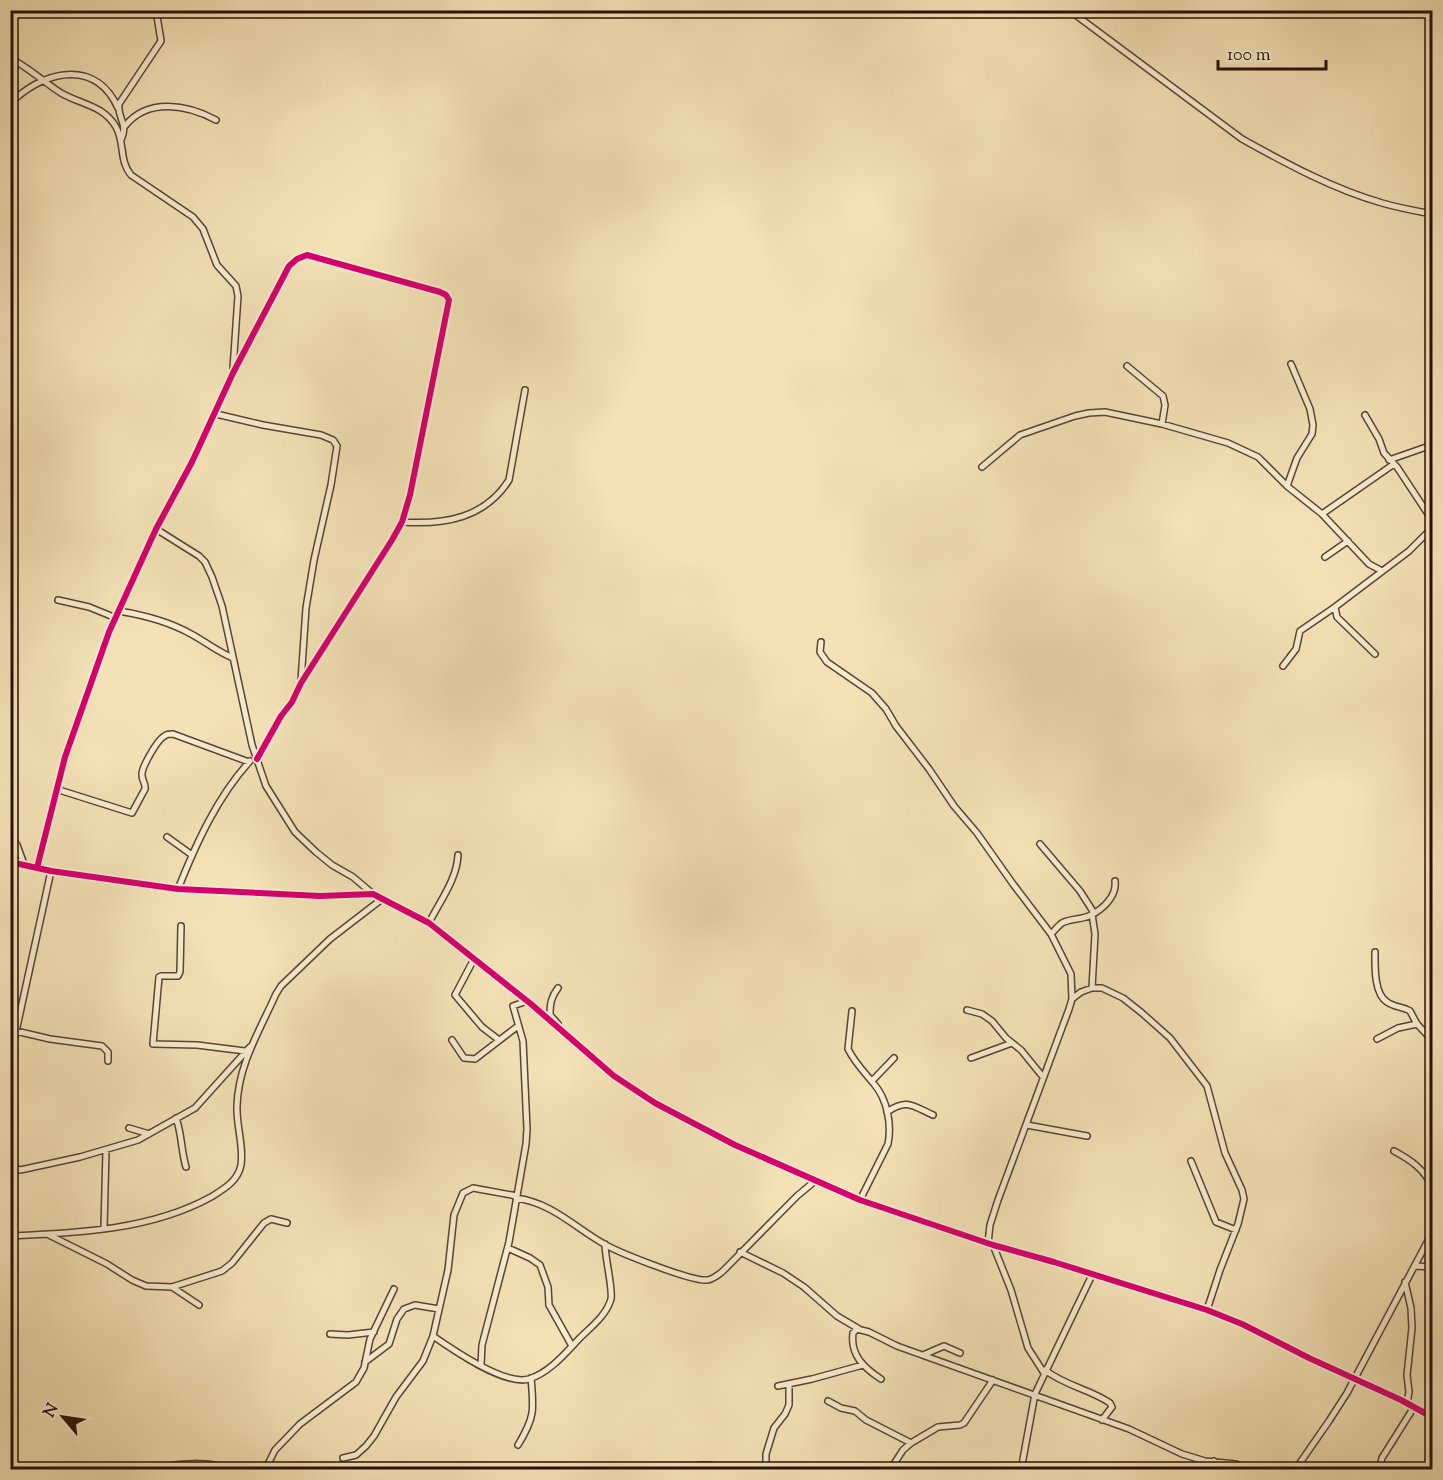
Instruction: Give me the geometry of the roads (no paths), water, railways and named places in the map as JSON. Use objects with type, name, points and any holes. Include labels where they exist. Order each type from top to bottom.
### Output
[{"type":"street","points":[[118,108],[134,79],[160,44],[156,10]]},
{"type":"street","points":[[1069,10],[1242,139],[1317,179],[1347,191],[1383,204],[1432,214]]},
{"type":"street","points":[[10,58],[64,94],[99,108],[114,123],[121,140],[125,169],[138,181],[199,223],[217,265],[236,286],[238,296],[233,374]]},
{"type":"street","points":[[10,97],[16,98],[42,79],[62,74],[84,76],[108,90],[125,126]]},
{"type":"street","points":[[121,140],[125,126],[135,115],[167,106],[193,110],[216,120]]},
{"type":"street","points":[[37,868],[56,789],[78,717],[118,611],[156,529],[289,266],[297,259],[307,255],[446,295],[449,300],[447,312],[410,495],[402,522],[360,593],[301,683],[292,702],[256,757],[249,762],[216,808],[178,889]]},
{"type":"street","points":[[1287,486],[1298,458],[1312,434],[1313,425],[1310,409],[1291,363]]},
{"type":"street","points":[[1127,366],[1163,396],[1165,405],[1162,424]]},
{"type":"street","points":[[402,522],[428,524],[445,522],[491,503],[509,480],[525,390]]},
{"type":"street","points":[[982,467],[1020,435],[1082,414],[1105,412],[1162,424],[1215,438],[1258,457],[1287,486],[1322,514],[1369,564],[1382,571]]},
{"type":"street","points":[[216,414],[321,435],[333,440],[337,446],[306,608],[301,683]]},
{"type":"street","points":[[1365,415],[1392,462],[1432,520]]},
{"type":"street","points":[[1322,514],[1392,462],[1432,446]]},
{"type":"street","points":[[1283,666],[1296,649],[1300,631],[1409,551],[1432,528]]},
{"type":"street","points":[[156,529],[206,562],[222,606],[256,757],[266,786],[295,831],[332,865],[353,877],[373,894],[429,923],[564,1032],[614,1076],[655,1103],[735,1145],[860,1200],[991,1244],[1207,1310],[1242,1324],[1432,1417]]},
{"type":"street","points":[[1325,557],[1348,541]]},
{"type":"street","points":[[58,600],[89,607],[116,618]]},
{"type":"street","points":[[1335,607],[1337,616],[1375,654]]},
{"type":"street","points":[[118,611],[134,613],[172,626],[233,658]]},
{"type":"street","points":[[820,642],[820,652],[827,662],[872,693],[886,709],[954,806],[977,832],[1013,884],[1052,934],[1071,974],[1072,999],[1060,1037],[993,1213],[990,1225],[991,1244],[1011,1290],[1028,1348],[1045,1372],[1110,1403],[1112,1407],[1102,1420]]},
{"type":"street","points":[[56,789],[132,813],[146,786],[142,773],[144,767],[161,739],[169,734],[249,762]]},
{"type":"street","points":[[10,835],[17,845],[24,864]]},
{"type":"street","points":[[167,837],[192,855]]},
{"type":"street","points":[[1040,844],[1080,891],[1093,913],[1095,934],[1092,988]]},
{"type":"street","points":[[429,923],[453,877],[458,855]]},
{"type":"street","points":[[10,862],[51,871],[178,889],[320,896],[373,894]]},
{"type":"street","points":[[10,1059],[51,871]]},
{"type":"street","points":[[1052,934],[1065,922],[1093,913],[1113,895],[1116,888],[1115,881]]},
{"type":"street","points":[[10,1236],[48,1234],[154,1221],[186,1210],[231,1184],[241,1165],[237,1108],[244,1067],[281,986],[330,939],[382,899]]},
{"type":"street","points":[[181,926],[180,972],[178,976],[159,977],[153,1044],[197,1045],[245,1051]]},
{"type":"street","points":[[1375,952],[1376,977],[1382,998],[1390,1004],[1410,1011],[1417,1024],[1432,1040]]},
{"type":"street","points":[[474,959],[455,995],[471,1017],[499,1040]]},
{"type":"street","points":[[558,988],[551,1001],[550,1015],[564,1032]]},
{"type":"street","points":[[1072,999],[1092,988],[1102,988],[1113,993],[1142,1012],[1170,1038],[1207,1086],[1227,1159],[1244,1199],[1236,1230],[1207,1310]]},
{"type":"street","points":[[481,1365],[482,1345],[508,1248],[527,1129],[523,1041],[513,1006],[526,1001]]},
{"type":"street","points":[[968,1010],[988,1017],[1006,1038],[1021,1050],[1043,1077]]},
{"type":"street","points":[[852,1011],[848,1049],[882,1096],[890,1134],[888,1144],[860,1200]]},
{"type":"street","points":[[1377,1039],[1398,1028],[1417,1024]]},
{"type":"street","points":[[452,1040],[460,1054],[467,1059],[475,1059],[518,1026]]},
{"type":"street","points":[[16,1031],[50,1040],[102,1046],[108,1052],[108,1061]]},
{"type":"street","points":[[971,1058],[1013,1043]]},
{"type":"street","points":[[10,1166],[20,1170],[25,1169],[138,1140],[195,1108],[253,1044]]},
{"type":"street","points":[[872,1081],[894,1058]]},
{"type":"street","points":[[887,1112],[905,1103],[933,1115]]},
{"type":"street","points":[[176,1118],[180,1128],[181,1150],[186,1167]]},
{"type":"street","points":[[1027,1125],[1087,1136]]},
{"type":"street","points":[[129,1128],[149,1134]]},
{"type":"street","points":[[104,1228],[106,1150]]},
{"type":"street","points":[[1394,1151],[1415,1164],[1426,1175],[1432,1187]]},
{"type":"street","points":[[1191,1161],[1216,1222],[1236,1230]]},
{"type":"street","points":[[343,1458],[356,1455],[374,1436],[387,1409],[423,1361],[433,1336],[448,1270],[454,1215],[463,1194],[473,1188],[517,1197],[551,1208],[604,1244],[673,1272],[707,1280],[715,1277],[815,1181]]},
{"type":"street","points":[[48,1234],[146,1286],[172,1287],[222,1271],[232,1263],[264,1223],[270,1219],[287,1223]]},
{"type":"street","points":[[1295,1470],[1336,1410],[1432,1233]]},
{"type":"street","points":[[433,1336],[452,1349],[506,1377],[518,1380],[531,1378],[563,1357],[608,1307],[611,1298],[604,1244]]},
{"type":"street","points":[[508,1248],[540,1265],[548,1287],[549,1305],[572,1346]]},
{"type":"street","points":[[740,1252],[783,1273],[804,1287],[837,1316],[859,1329],[922,1355],[1129,1429],[1182,1454],[1205,1461],[1236,1464],[1250,1470]]},
{"type":"street","points":[[1415,1266],[1432,1267]]},
{"type":"street","points":[[1021,1470],[1035,1394],[1092,1275]]},
{"type":"street","points":[[1379,1470],[1382,1458],[1411,1405],[1407,1375],[1412,1328],[1406,1282]]},
{"type":"street","points":[[172,1287],[198,1305]]},
{"type":"street","points":[[265,1470],[275,1450],[312,1413],[356,1382],[374,1332],[394,1289]]},
{"type":"street","points":[[365,1362],[389,1344],[404,1309],[415,1305],[439,1309]]},
{"type":"street","points":[[859,1329],[854,1331],[852,1339],[856,1353],[863,1365],[881,1379]]},
{"type":"street","points":[[330,1334],[348,1335],[374,1332]]},
{"type":"street","points":[[922,1355],[944,1346],[960,1353]]},
{"type":"street","points":[[778,1386],[863,1365]]},
{"type":"street","points":[[518,1445],[532,1417],[534,1405],[531,1378]]},
{"type":"street","points":[[890,1470],[903,1450],[911,1443],[938,1427],[964,1423],[993,1380]]},
{"type":"street","points":[[766,1470],[766,1454],[774,1428],[789,1405],[789,1384]]},
{"type":"street","points":[[828,1401],[841,1408],[855,1411],[866,1420],[911,1443]]},
{"type":"street","points":[[1208,1470],[1214,1461]]},
{"type":"street","points":[[159,1470],[166,1466],[182,1464],[223,1467],[228,1470]]},
{"type":"street","points":[[675,1470],[700,1464],[726,1470]]}]
